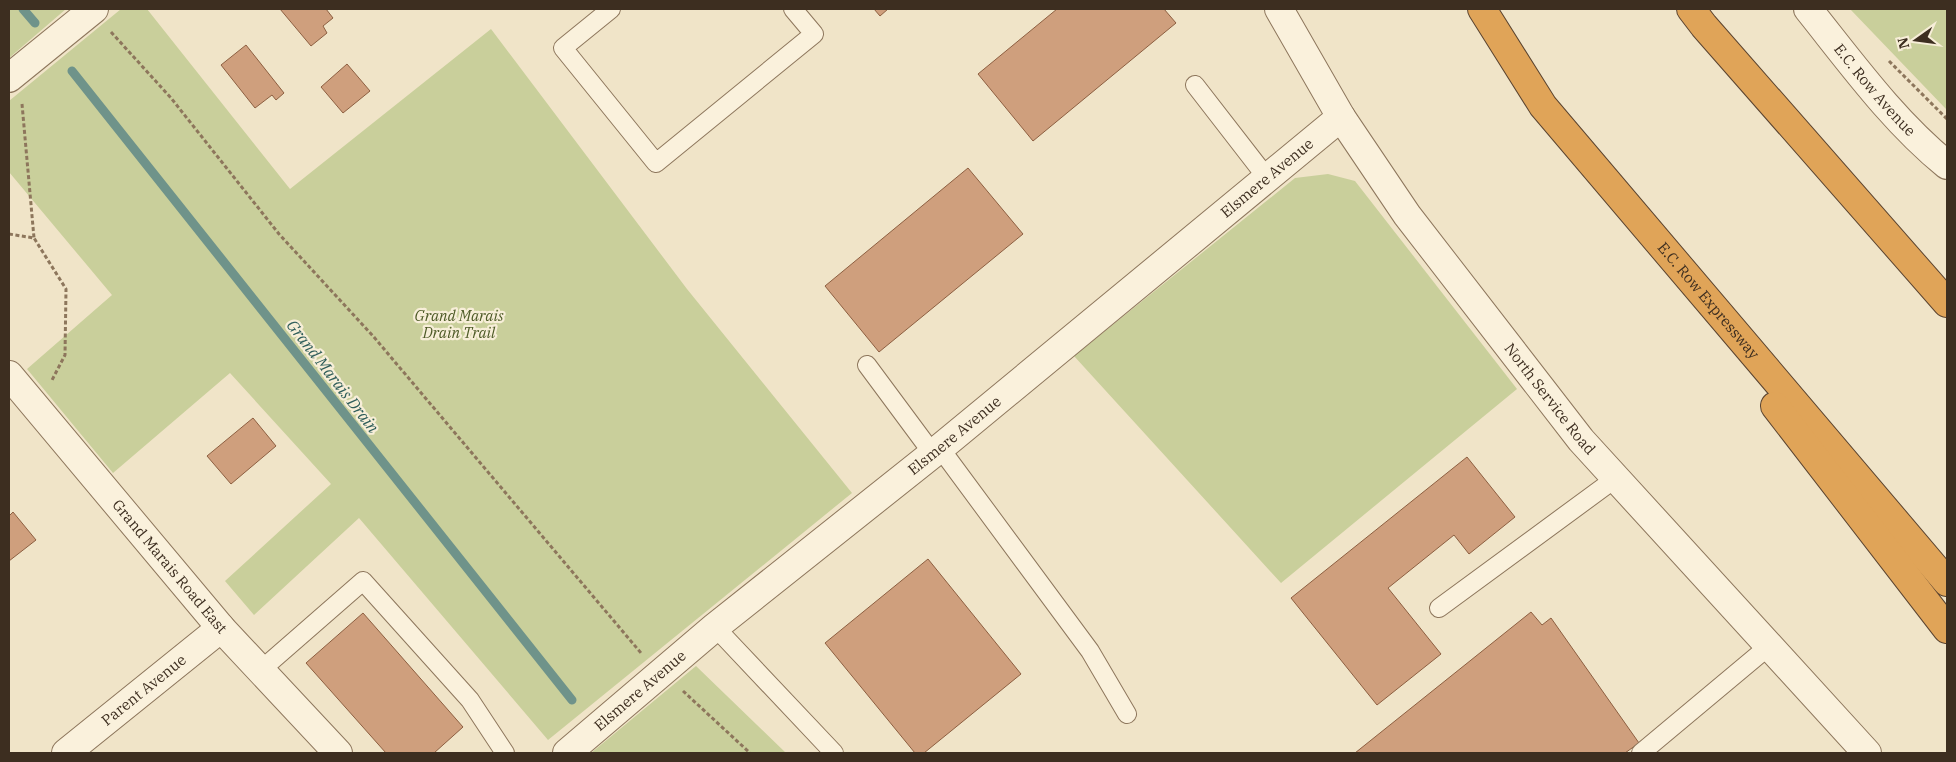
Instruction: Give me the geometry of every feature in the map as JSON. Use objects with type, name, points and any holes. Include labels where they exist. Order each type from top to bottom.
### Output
[{"type":"highway","name":"E.C. Row Expressway","points":[[1482,9],[1543,106],[1947,582]]},
{"type":"highway","points":[[1691,9],[1710,34],[1947,303]]},
{"type":"highway","points":[[1543,106],[1947,629]]},
{"type":"street","name":"North Service Road","points":[[1279,9],[1341,117],[1407,215],[1581,440],[1867,753]]},
{"type":"street","name":"E.C. Row Avenue","points":[[1808,9],[1887,107],[1928,150],[1947,165]]},
{"type":"street","points":[[15,89],[102,19]]},
{"type":"street","name":"Elsmere Avenue","points":[[567,753],[714,627],[937,451],[1341,117]]},
{"type":"street","name":"Grand Marais Road East","points":[[9,375],[221,628],[338,753]]},
{"type":"street","name":"Parent Avenue","points":[[66,753],[221,628]]},
{"type":"lane","points":[[611,9],[563,48],[656,163],[814,34],[793,9]]},
{"type":"lane","points":[[1195,85],[1267,178]]},
{"type":"lane","points":[[867,365],[937,451],[1090,651],[1127,714]]},
{"type":"lane","points":[[1439,608],[1616,478]]},
{"type":"lane","points":[[261,670],[363,581],[470,700],[505,753]]},
{"type":"lane","points":[[714,627],[834,753]]},
{"type":"lane","points":[[1640,753],[1769,646]]},
{"type":"path","points":[[102,19],[171,98],[279,234],[373,336],[647,660]]},
{"type":"path","points":[[1887,59],[1947,120]]},
{"type":"path","points":[[15,89],[34,238],[66,289],[65,355],[50,384]]},
{"type":"path","points":[[9,234],[34,238]]},
{"type":"path","points":[[682,690],[750,753]]},
{"type":"green space","points":[[9,9],[66,9],[9,58]]},
{"type":"green space","name":"Grand Marais Drain Trail","points":[[121,9],[147,9],[290,189],[491,29],[687,289],[852,493],[548,740],[359,518],[254,615],[225,581],[331,484],[230,373],[113,473],[27,369],[112,295],[9,172],[9,101]]},
{"type":"green space","points":[[1850,9],[1947,9],[1947,110],[1945,108]]},
{"type":"green space","points":[[1328,174],[1355,181],[1517,389],[1281,583],[1074,356],[1295,178]]},
{"type":"green space","points":[[696,666],[786,753],[591,753]]},
{"type":"building","points":[[280,9],[326,9],[333,18],[323,26],[327,33],[311,46]]},
{"type":"building","points":[[874,9],[888,9],[880,16]]},
{"type":"building","points":[[1057,9],[1164,9],[1176,23],[1033,141],[978,74]]},
{"type":"building","points":[[246,45],[284,93],[276,100],[272,95],[255,108],[221,65]]},
{"type":"building","points":[[347,64],[370,91],[343,113],[321,87]]},
{"type":"building","points":[[968,168],[1023,234],[879,352],[825,286]]},
{"type":"building","points":[[253,418],[276,446],[231,484],[207,456]]},
{"type":"building","points":[[1467,457],[1515,517],[1469,554],[1454,535],[1388,588],[1441,654],[1377,705],[1291,598]]},
{"type":"building","points":[[13,512],[36,540],[9,561],[9,516]]},
{"type":"building","points":[[928,559],[1021,674],[924,753],[915,753],[825,643]]},
{"type":"building","points":[[1531,612],[1542,625],[1551,618],[1639,743],[1625,753],[1355,753]]},
{"type":"building","points":[[363,613],[463,727],[434,753],[386,753],[306,663]]},
{"type":"waterway","name":"Grand Marais Drain","points":[[23,9],[35,23]]},
{"type":"waterway","name":"Grand Marais Drain","points":[[72,71],[572,700]]}]
